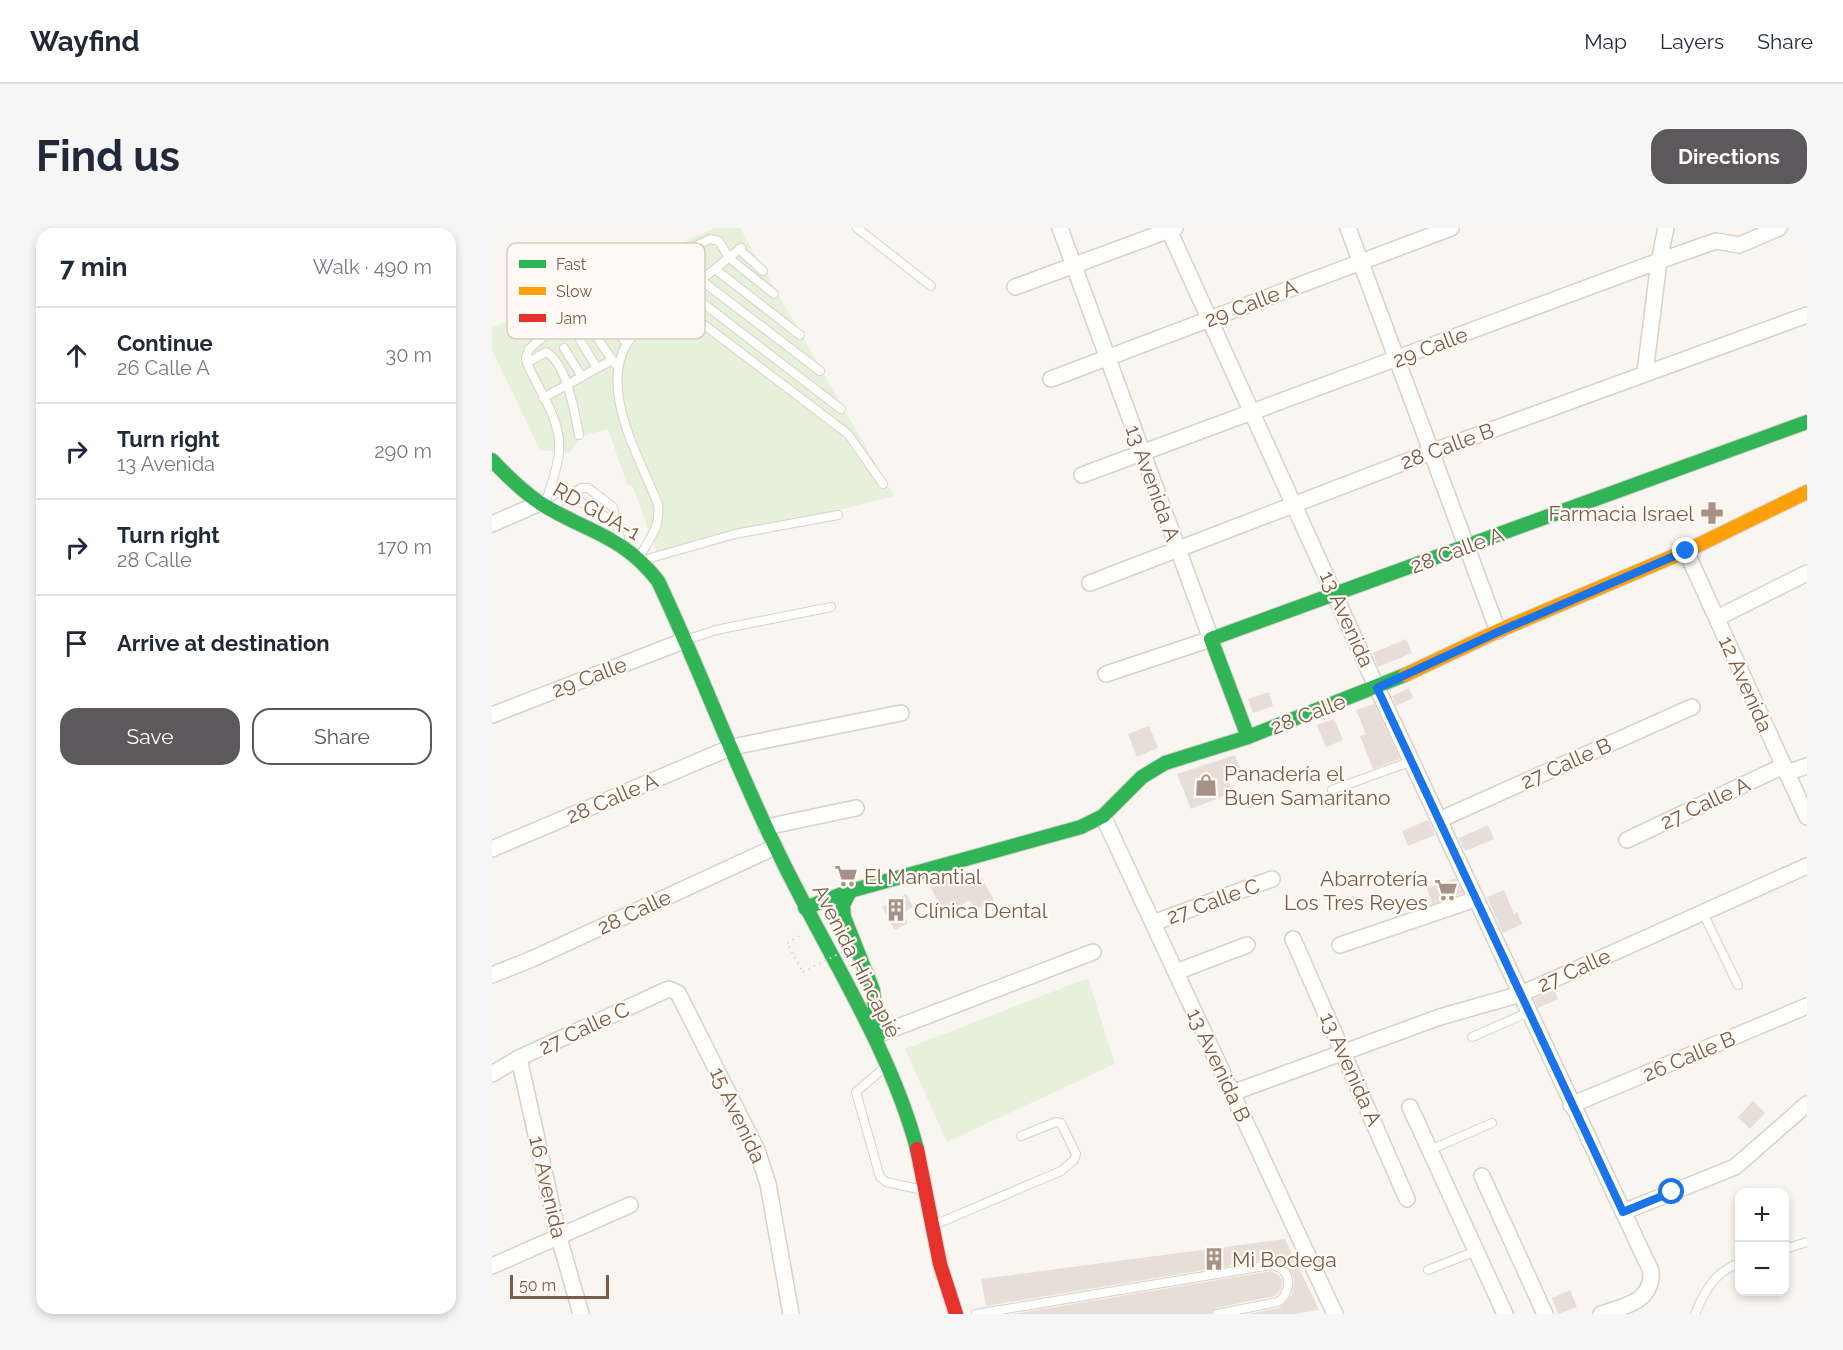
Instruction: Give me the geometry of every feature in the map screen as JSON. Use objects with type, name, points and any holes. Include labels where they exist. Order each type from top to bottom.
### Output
[{"type":"main road","name":"28 Calle A","points":[[1211,639],[1807,422]]},
{"type":"main road","name":"RD GUA-1","points":[[492,460],[511,481],[545,506],[622,545],[640,559],[658,581],[686,640]]},
{"type":"main road","name":"28 Calle","points":[[805,908],[850,891],[1081,827],[1103,816],[1150,771],[1165,763],[1248,737],[1377,688],[1498,632],[1686,551],[1807,492]]},
{"type":"main road","name":"13 Avenida A","points":[[1211,639],[1248,737]]},
{"type":"main road","name":"Avenida Hincapié","points":[[686,640],[775,847],[886,1064],[907,1111],[926,1190],[940,1264],[956,1314]]},
{"type":"main road","points":[[850,891],[843,905],[844,916],[873,990],[877,1035],[886,1064]]},
{"type":"street","name":"13 Avenida A","points":[[1060,228],[1211,639]]},
{"type":"street","points":[[1348,228],[1498,632]]},
{"type":"street","name":"29 Calle A","points":[[1051,379],[1451,228]]},
{"type":"street","points":[[1645,373],[1659,261],[1666,228]]},
{"type":"street","name":"29 Calle","points":[[1082,475],[1659,261],[1716,242],[1739,245],[1779,228]]},
{"type":"street","points":[[1015,287],[1170,229]]},
{"type":"street","name":"13 Avenida","points":[[1170,229],[1377,688],[1651,1271],[1650,1288],[1646,1295],[1632,1304],[1601,1314]]},
{"type":"street","name":"28 Calle B","points":[[1090,583],[1431,452],[1807,315]]},
{"type":"street","points":[[492,524],[545,506]]},
{"type":"street","name":"12 Avenida","points":[[1686,551],[1807,818]]},
{"type":"street","points":[[1717,618],[1807,573]]},
{"type":"street","name":"28 Calle A","points":[[1106,674],[1211,639]]},
{"type":"street","name":"29 Calle","points":[[492,715],[686,640]]},
{"type":"street","name":"27 Calle B","points":[[1439,820],[1692,707]]},
{"type":"street","name":"28 Calle A","points":[[492,849],[732,747],[901,713]]},
{"type":"street","name":"27 Calle A","points":[[1627,840],[1785,770],[1807,766]]},
{"type":"street","points":[[766,827],[856,808]]},
{"type":"street","name":"13 Avenida B","points":[[1103,816],[1335,1314]]},
{"type":"street","name":"28 Calle","points":[[492,975],[775,847]]},
{"type":"street","name":"27 Calle","points":[[1232,1093],[1440,1017],[1521,994],[1807,866]]},
{"type":"street","name":"27 Calle C","points":[[1153,923],[1272,879]]},
{"type":"street","points":[[1340,945],[1476,899]]},
{"type":"street","name":"13 Avenida A","points":[[1293,939],[1407,1199]]},
{"type":"street","points":[[1176,972],[1247,945]]},
{"type":"street","points":[[877,1035],[1093,952]]},
{"type":"street","name":"27 Calle C","points":[[492,1074],[519,1058],[664,991],[669,989],[678,993]]},
{"type":"street","name":"15 Avenida","points":[[678,993],[758,1150],[768,1184],[791,1314]]},
{"type":"street","name":"26 Calle B","points":[[1571,1105],[1807,1006]]},
{"type":"street","name":"16 Avenida","points":[[519,1058],[558,1234],[581,1314]]},
{"type":"street","points":[[1623,1212],[1735,1167],[1807,1104]]},
{"type":"street","name":"13 Avenida A","points":[[1410,1107],[1505,1314]]},
{"type":"street","points":[[1482,1176],[1545,1314]]},
{"type":"street","points":[[492,1266],[558,1234],[630,1205]]},
{"type":"lane","points":[[857,228],[931,286]]},
{"type":"lane","points":[[705,243],[715,239],[729,258],[774,294]]},
{"type":"lane","points":[[705,276],[740,249],[763,271]]},
{"type":"lane","points":[[745,271],[753,261]]},
{"type":"lane","points":[[715,269],[800,335]]},
{"type":"lane","points":[[705,284],[820,371]]},
{"type":"lane","points":[[705,303],[841,409]]},
{"type":"lane","points":[[729,323],[739,310]]},
{"type":"lane","points":[[705,326],[848,434],[883,484]]},
{"type":"lane","points":[[540,339],[529,348],[526,358],[553,418],[559,450],[545,506]]},
{"type":"lane","points":[[598,339],[620,370]]},
{"type":"lane","points":[[623,339],[626,343]]},
{"type":"lane","points":[[630,339],[626,343],[620,370],[620,413],[658,504],[659,513],[656,531],[640,559]]},
{"type":"lane","points":[[580,340],[597,368]]},
{"type":"lane","points":[[774,357],[784,344]]},
{"type":"lane","points":[[564,348],[582,377]]},
{"type":"lane","points":[[527,363],[549,353],[568,384],[579,435]]},
{"type":"lane","points":[[543,398],[612,360]]},
{"type":"lane","points":[[795,394],[806,381]]},
{"type":"lane","points":[[545,506],[581,488],[588,488],[609,502],[622,545]]},
{"type":"lane","points":[[569,495],[616,523]]},
{"type":"lane","points":[[640,559],[735,534],[838,515]]},
{"type":"lane","points":[[686,640],[716,630],[831,607]]},
{"type":"lane","points":[[1332,790],[1412,761]]},
{"type":"lane","points":[[1703,913],[1738,985]]},
{"type":"lane","points":[[1472,1037],[1529,1012]]},
{"type":"lane","points":[[886,1064],[856,1092],[880,1177],[886,1182],[926,1190]]},
{"type":"lane","points":[[933,1226],[1061,1171],[1074,1160],[1076,1154],[1061,1123],[1056,1122],[1021,1136]]},
{"type":"lane","points":[[1430,1150],[1492,1123]]},
{"type":"lane","points":[[1789,1248],[1807,1242]]},
{"type":"lane","points":[[1428,1270],[1476,1251]]},
{"type":"lane","points":[[1695,1314],[1706,1288],[1730,1266],[1735,1264]]},
{"type":"lane","points":[[976,1314],[1271,1265],[1280,1266],[1286,1272],[1290,1287],[1286,1296],[1278,1302],[1217,1314]]},
{"type":"path","points":[[787,943],[803,972],[848,949]]},
{"type":"green space","points":[[715,228],[740,228],[894,496],[658,555],[633,487],[627,484],[608,429],[582,436],[569,453],[540,450],[492,350],[492,328],[507,321],[507,339],[705,339],[705,243],[682,243]]},
{"type":"green space","points":[[1088,978],[1115,1064],[947,1142],[905,1049]]},
{"type":"building","points":[[1406,639],[1412,653],[1378,667],[1373,653]]},
{"type":"building","points":[[1409,688],[1413,698],[1396,706],[1392,696]]},
{"type":"building","points":[[1269,692],[1273,706],[1253,713],[1248,699]]},
{"type":"building","points":[[1374,704],[1400,759],[1373,769],[1360,736],[1366,734],[1356,710]]},
{"type":"building","points":[[1334,719],[1343,740],[1326,747],[1317,725]]},
{"type":"building","points":[[1149,726],[1158,748],[1137,757],[1128,734]]},
{"type":"building","name":"Panadería el Buen Samaritano","points":[[1235,755],[1242,773],[1227,778],[1233,792],[1191,809],[1177,774]]},
{"type":"building","points":[[1428,820],[1435,835],[1408,846],[1402,831]]},
{"type":"building","points":[[1488,825],[1494,839],[1465,851],[1459,838]]},
{"type":"building","points":[[977,870],[994,900],[975,910],[970,900],[945,914],[928,883]]},
{"type":"building","name":"Abarrotería Los Tres Reyes","points":[[1456,878],[1463,893],[1432,904],[1427,888]]},
{"type":"building","points":[[1504,890],[1514,914],[1517,912],[1522,924],[1503,933],[1487,897]]},
{"type":"building","name":"Clínica Dental","points":[[906,894],[913,907],[903,913],[908,923],[895,930],[882,907]]},
{"type":"building","points":[[1554,990],[1558,999],[1538,1008],[1534,999]]},
{"type":"building","points":[[1753,1101],[1765,1113],[1750,1129],[1738,1117]]},
{"type":"building","points":[[1285,1239],[1319,1310],[1294,1314],[1248,1314],[1280,1308],[1292,1294],[1294,1280],[1291,1272],[1281,1262],[1271,1259],[986,1306],[981,1279]]},
{"type":"building","points":[[1271,1271],[1279,1275],[1282,1281],[1281,1289],[1275,1296],[1216,1308],[1211,1314],[1013,1314]]},
{"type":"building","points":[[1570,1290],[1577,1307],[1558,1314],[1552,1298]]},
{"type":"traffic: fast","points":[[1248,737],[1211,639],[1807,422]]},
{"type":"traffic: fast","points":[[492,460],[540,503],[631,553],[658,581],[760,815],[794,885],[873,1034],[905,1110],[917,1149]]},
{"type":"traffic: fast","points":[[805,908],[850,891],[1081,827],[1103,816],[1142,777],[1165,763],[1248,737],[1405,675]]},
{"type":"traffic: fast","points":[[850,891],[843,905],[844,917],[873,990],[878,1037]]},
{"type":"traffic: slow","points":[[1405,675],[1498,631],[1686,551],[1807,492]]},
{"type":"traffic: jam","points":[[917,1149],[940,1264],[956,1314]]},
{"type":"place","name":"Farmacia Israel","points":[[1712,513]]},
{"type":"place","name":"Panadería el Buen Samaritano","points":[[1206,785]]},
{"type":"place","name":"El Manantial","points":[[846,876]]},
{"type":"place","name":"Abarrotería Los Tres Reyes","points":[[1446,890]]},
{"type":"place","name":"Clínica Dental","points":[[896,910]]},
{"type":"place","name":"Mi Bodega","points":[[1214,1259]]},
{"type":"route","points":[[1672,1192],[1623,1212],[1377,688],[1498,632],[1686,551]]}]
